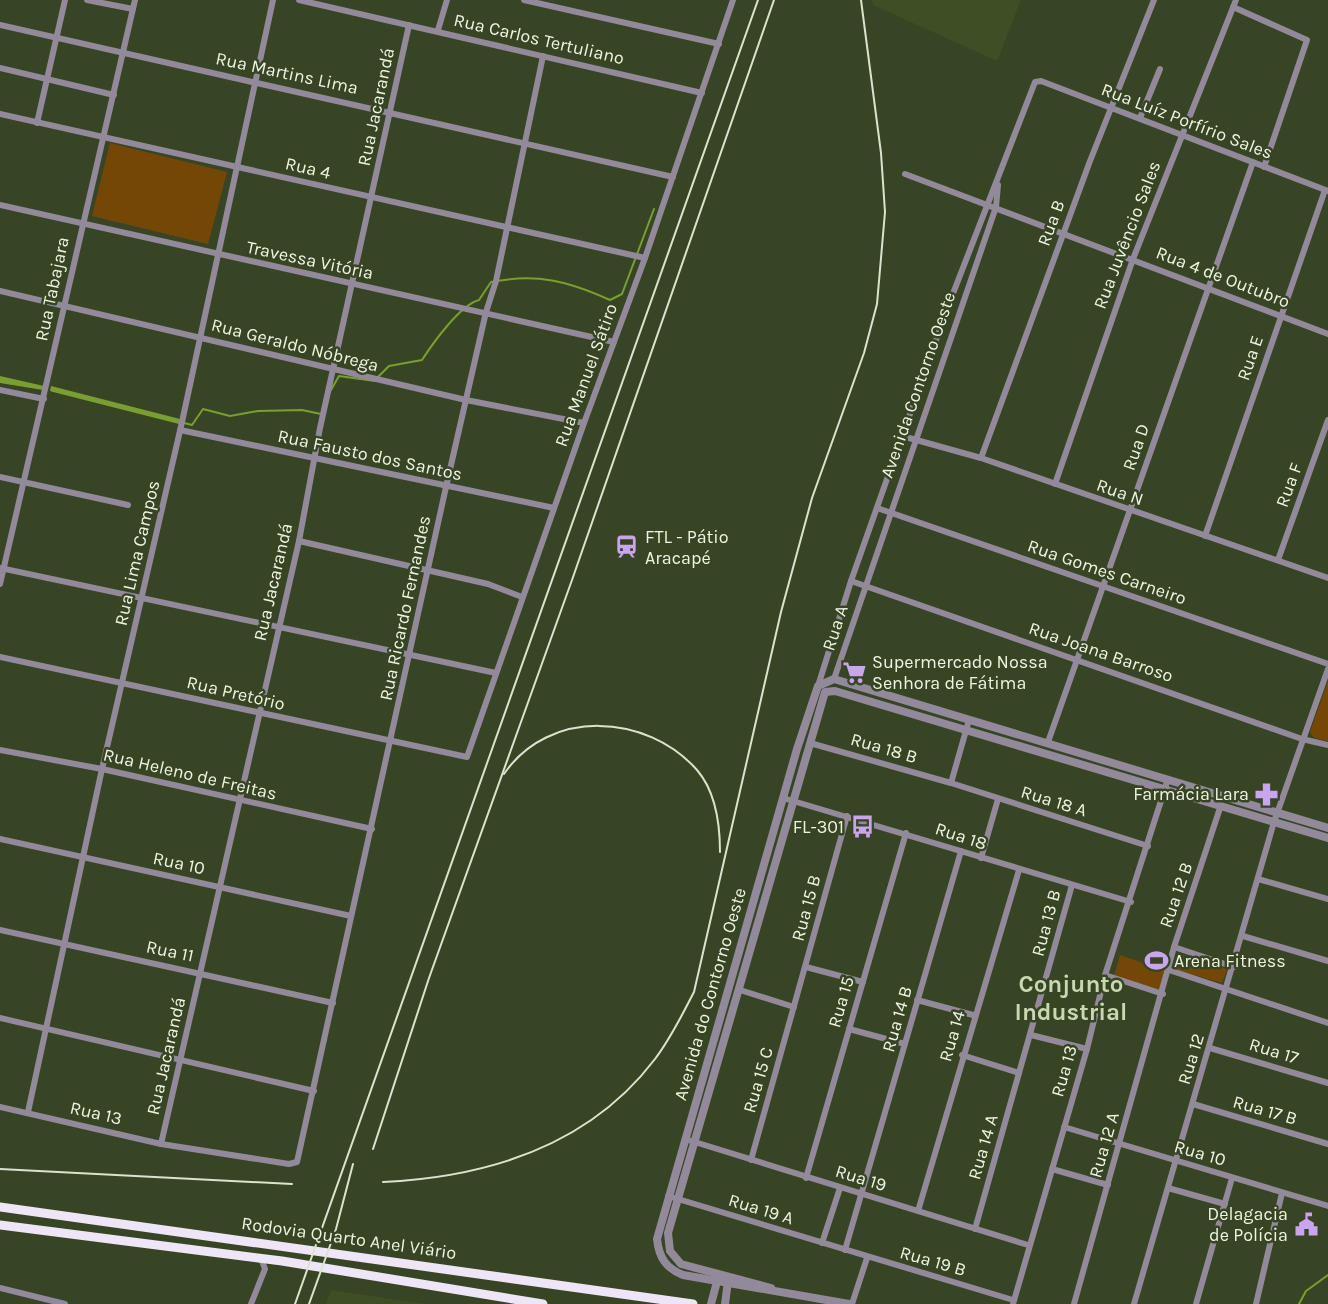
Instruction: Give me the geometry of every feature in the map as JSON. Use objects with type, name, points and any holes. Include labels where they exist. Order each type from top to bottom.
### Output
[{"type":"highway","name":"Rodovia Quarto Anel Viário","points":[[0,1207],[693,1304]]},
{"type":"highway","name":"Rodovia Quarto Anel Viário","points":[[0,1225],[282,1261],[543,1304]]},
{"type":"street","points":[[37,123],[65,0]]},
{"type":"street","points":[[87,0],[133,9]]},
{"type":"street","name":"Rua Tabajara","points":[[0,584],[135,0]]},
{"type":"street","name":"Rua Lima Campos","points":[[27,1112],[238,168],[273,0]]},
{"type":"street","name":"Rua Carlos Tertuliano","points":[[299,0],[438,30],[702,93]]},
{"type":"street","points":[[438,30],[447,0]]},
{"type":"street","points":[[524,0],[719,45]]},
{"type":"street","name":"Rua Manuel Sátiro","points":[[465,758],[645,258],[734,0]]},
{"type":"street","name":"Rua B","points":[[981,458],[1064,232],[1154,0]]},
{"type":"street","points":[[1234,4],[1307,39],[1264,167]]},
{"type":"street","name":"Rua Juvêncio Sales","points":[[1054,484],[1133,259],[1234,4]]},
{"type":"street","name":"Rua Martins Lima","points":[[0,25],[390,111],[673,177]]},
{"type":"street","name":"Rua Jacarandá","points":[[161,1144],[299,541],[314,458],[409,25]]},
{"type":"street","name":"Rua Ricardo Fernandes","points":[[292,1164],[297,1162],[314,1091],[446,487],[486,312],[496,281],[543,56]]},
{"type":"street","points":[[0,68],[114,95]]},
{"type":"street","points":[[1140,118],[1160,69]]},
{"type":"street","name":"Rua Luíz Porfírio Sales","points":[[1035,82],[1041,81],[1113,107],[1181,136],[1326,191]]},
{"type":"street","name":"Avenida Contorno Oeste","points":[[818,686],[851,581],[947,309],[1035,82]]},
{"type":"street","name":"Rua 4","points":[[0,114],[645,258]]},
{"type":"street","name":"Rua D","points":[[1048,742],[1101,586],[1130,512],[1253,162]]},
{"type":"street","name":"Rua 4 de Outubro","points":[[905,174],[1064,232],[1328,334]]},
{"type":"street","name":"Avenida Contorno Oeste","points":[[864,586],[996,207],[998,180]]},
{"type":"street","name":"Rua E","points":[[1205,536],[1326,191]]},
{"type":"street","name":"Travessa Vitória","points":[[0,205],[614,342]]},
{"type":"street","name":"Rua Geraldo Nóbrega","points":[[0,291],[466,400],[584,423]]},
{"type":"street","points":[[947,309],[959,314]]},
{"type":"street","points":[[0,390],[44,399]]},
{"type":"street","name":"Rua F","points":[[1278,560],[1328,420]]},
{"type":"street","name":"Rua Fausto dos Santos","points":[[180,430],[554,508]]},
{"type":"street","name":"Rua N","points":[[902,436],[916,438],[981,458],[1130,512],[1328,578]]},
{"type":"street","points":[[0,477],[128,505]]},
{"type":"street","name":"Rua Gomes Carneiro","points":[[877,508],[1328,664]]},
{"type":"street","points":[[299,541],[488,584],[522,597]]},
{"type":"street","points":[[2,569],[496,673]]},
{"type":"street","points":[[851,581],[864,586]]},
{"type":"street","name":"Rua A","points":[[834,679],[864,586]]},
{"type":"street","name":"Rua Joana Barroso","points":[[864,586],[1302,739],[1328,745]]},
{"type":"street","points":[[842,610],[855,614]]},
{"type":"street","points":[[836,628],[849,632]]},
{"type":"street","name":"Rua Pretório","points":[[0,657],[465,758]]},
{"type":"street","name":"Rua 12","points":[[1134,1304],[1234,967],[1274,822],[1328,669]]},
{"type":"street","points":[[818,686],[834,679],[1328,828]]},
{"type":"street","name":"Avenida do Contorno Oeste","points":[[728,1280],[717,1283],[674,1271],[661,1257],[658,1248],[658,1229],[756,889],[818,686]]},
{"type":"street","name":"Avenida do Contorno Oeste","points":[[728,1280],[719,1273],[681,1264],[670,1251],[668,1233],[825,693],[835,691],[966,731]]},
{"type":"street","points":[[951,783],[969,720]]},
{"type":"street","points":[[966,731],[1328,838]]},
{"type":"street","name":"Rua 18 B","points":[[810,743],[951,783]]},
{"type":"street","name":"Rua Heleno de Freitas","points":[[0,750],[102,769],[372,829]]},
{"type":"street","name":"Rua 13","points":[[1013,1302],[1087,1049],[1105,975],[1131,902],[1168,779]]},
{"type":"street","name":"Rua 18 A","points":[[951,783],[1148,846]]},
{"type":"street","name":"Rua 18","points":[[783,798],[1131,902]]},
{"type":"street","points":[[1224,806],[1231,798]]},
{"type":"street","points":[[981,858],[998,799]]},
{"type":"street","name":"Rua 12 B","points":[[1163,994],[1174,947],[1224,806]]},
{"type":"street","name":"Rua 15 B","points":[[794,1007],[847,816]]},
{"type":"street","name":"Rua 15","points":[[806,1178],[906,834]]},
{"type":"street","name":"Rua 10","points":[[0,839],[351,916]]},
{"type":"street","name":"Rua 14 B","points":[[844,1250],[961,851]]},
{"type":"street","name":"Rua 14","points":[[918,1211],[962,1055],[1019,870]]},
{"type":"street","points":[[1258,879],[1328,899]]},
{"type":"street","name":"Rua 13 B","points":[[1019,1073],[1072,885]]},
{"type":"street","points":[[756,889],[768,892]]},
{"type":"street","points":[[751,907],[762,910]]},
{"type":"street","name":"Rua 11","points":[[0,930],[333,1003]]},
{"type":"street","points":[[1243,936],[1328,961]]},
{"type":"street","points":[[1174,947],[1234,967]]},
{"type":"street","points":[[806,967],[862,982]]},
{"type":"street","points":[[1169,970],[1328,1023]]},
{"type":"street","points":[[1105,975],[1163,994]]},
{"type":"street","points":[[740,990],[794,1007]]},
{"type":"street","name":"Rua 12 A","points":[[1074,1304],[1163,994]]},
{"type":"street","points":[[917,1000],[974,1016]]},
{"type":"street","name":"Rua 15 C","points":[[751,1160],[794,1007]]},
{"type":"street","points":[[0,1018],[314,1091]]},
{"type":"street","points":[[718,1025],[728,1028]]},
{"type":"street","points":[[849,1029],[905,1044]]},
{"type":"street","points":[[1031,1035],[1087,1049]]},
{"type":"street","points":[[712,1044],[723,1047]]},
{"type":"street","name":"Rua 17","points":[[1210,1048],[1328,1083]]},
{"type":"street","points":[[962,1055],[1019,1073]]},
{"type":"street","name":"Rua 14 A","points":[[975,1229],[1019,1073]]},
{"type":"street","name":"Rua 17 B","points":[[1193,1104],[1328,1144]]},
{"type":"street","name":"Rua 13","points":[[0,1107],[161,1144],[292,1164]]},
{"type":"street","name":"Rua 10","points":[[1064,1126],[1328,1206]]},
{"type":"street","name":"Rua 19","points":[[685,1139],[1028,1245]]},
{"type":"street","points":[[1052,1169],[1108,1185]]},
{"type":"street","points":[[1196,1304],[1232,1178]]},
{"type":"street","points":[[822,1243],[840,1188]]},
{"type":"street","points":[[1168,1188],[1225,1204]]},
{"type":"street","points":[[1256,1304],[1282,1193]]},
{"type":"street","name":"Rua 19 A","points":[[668,1196],[844,1250]]},
{"type":"street","name":"Rua 19 B","points":[[844,1250],[1013,1302]]},
{"type":"street","points":[[251,1304],[265,1269],[261,1258]]},
{"type":"street","points":[[725,1304],[728,1280],[780,1292],[851,1304],[867,1258]]},
{"type":"street","points":[[711,1304],[719,1273]]},
{"type":"street","points":[[0,1288],[65,1304]]},
{"type":"shaded area","points":[[872,0],[1021,0],[997,61],[873,5]]},
{"type":"shaded area","points":[[110,143],[227,172],[208,244],[92,216]]},
{"type":"shaded area","points":[[0,376],[44,386],[43,390],[0,383]]},
{"type":"shaded area","points":[[51,386],[180,419],[179,424],[53,392],[50,391]]},
{"type":"shaded area","points":[[1328,681],[1328,741],[1314,738],[1310,732]]},
{"type":"shaded area","points":[[1120,955],[1167,971],[1162,990],[1114,976]]},
{"type":"shaded area","points":[[1182,955],[1227,969],[1222,983],[1177,970]]},
{"type":"shaded area","points":[[331,1290],[425,1304],[326,1304]]},
{"type":"waterway","points":[[378,377],[389,366],[422,360],[448,326],[464,309],[479,300],[491,282],[523,278],[552,280],[610,300],[622,294],[654,209]]},
{"type":"waterway","points":[[331,390],[339,376],[375,381]]},
{"type":"waterway","points":[[184,423],[192,425],[203,409],[230,416],[258,411],[302,410],[321,414]]},
{"type":"waterway","points":[[1299,1304],[1306,1291],[1328,1275]]},
{"type":"railway","points":[[295,1304],[758,0]]},
{"type":"railway","points":[[373,1149],[429,978],[572,580],[774,0]]},
{"type":"railway","points":[[383,1182],[461,1173],[498,1164],[568,1135],[599,1114],[629,1089],[661,1051],[694,992],[781,612],[812,498],[864,353],[877,304],[885,212],[881,153],[861,0]]},
{"type":"railway","points":[[504,774],[523,753],[546,738],[572,729],[599,726],[626,729],[652,737],[676,751],[697,770],[709,788],[716,809],[720,852]]},
{"type":"railway","points":[[309,1304],[336,1229],[353,1164]]},
{"type":"railway","points":[[0,1169],[292,1184]]},
{"type":"place","name":"FTL - Pátio Aracapé","points":[[627,547]]},
{"type":"place","name":"Supermercado Nossa Senhora de Fátima","points":[[854,672]]},
{"type":"place","name":"Farmácia Lara","points":[[1267,794]]},
{"type":"place","name":"FL-301","points":[[862,827]]},
{"type":"place","name":"Arena Fitness","points":[[1156,961]]},
{"type":"place","name":"Delagacia de Polícia","points":[[1306,1224]]},
{"type":"district","name":"Conjunto Industrial","points":[[1071,998]]}]
